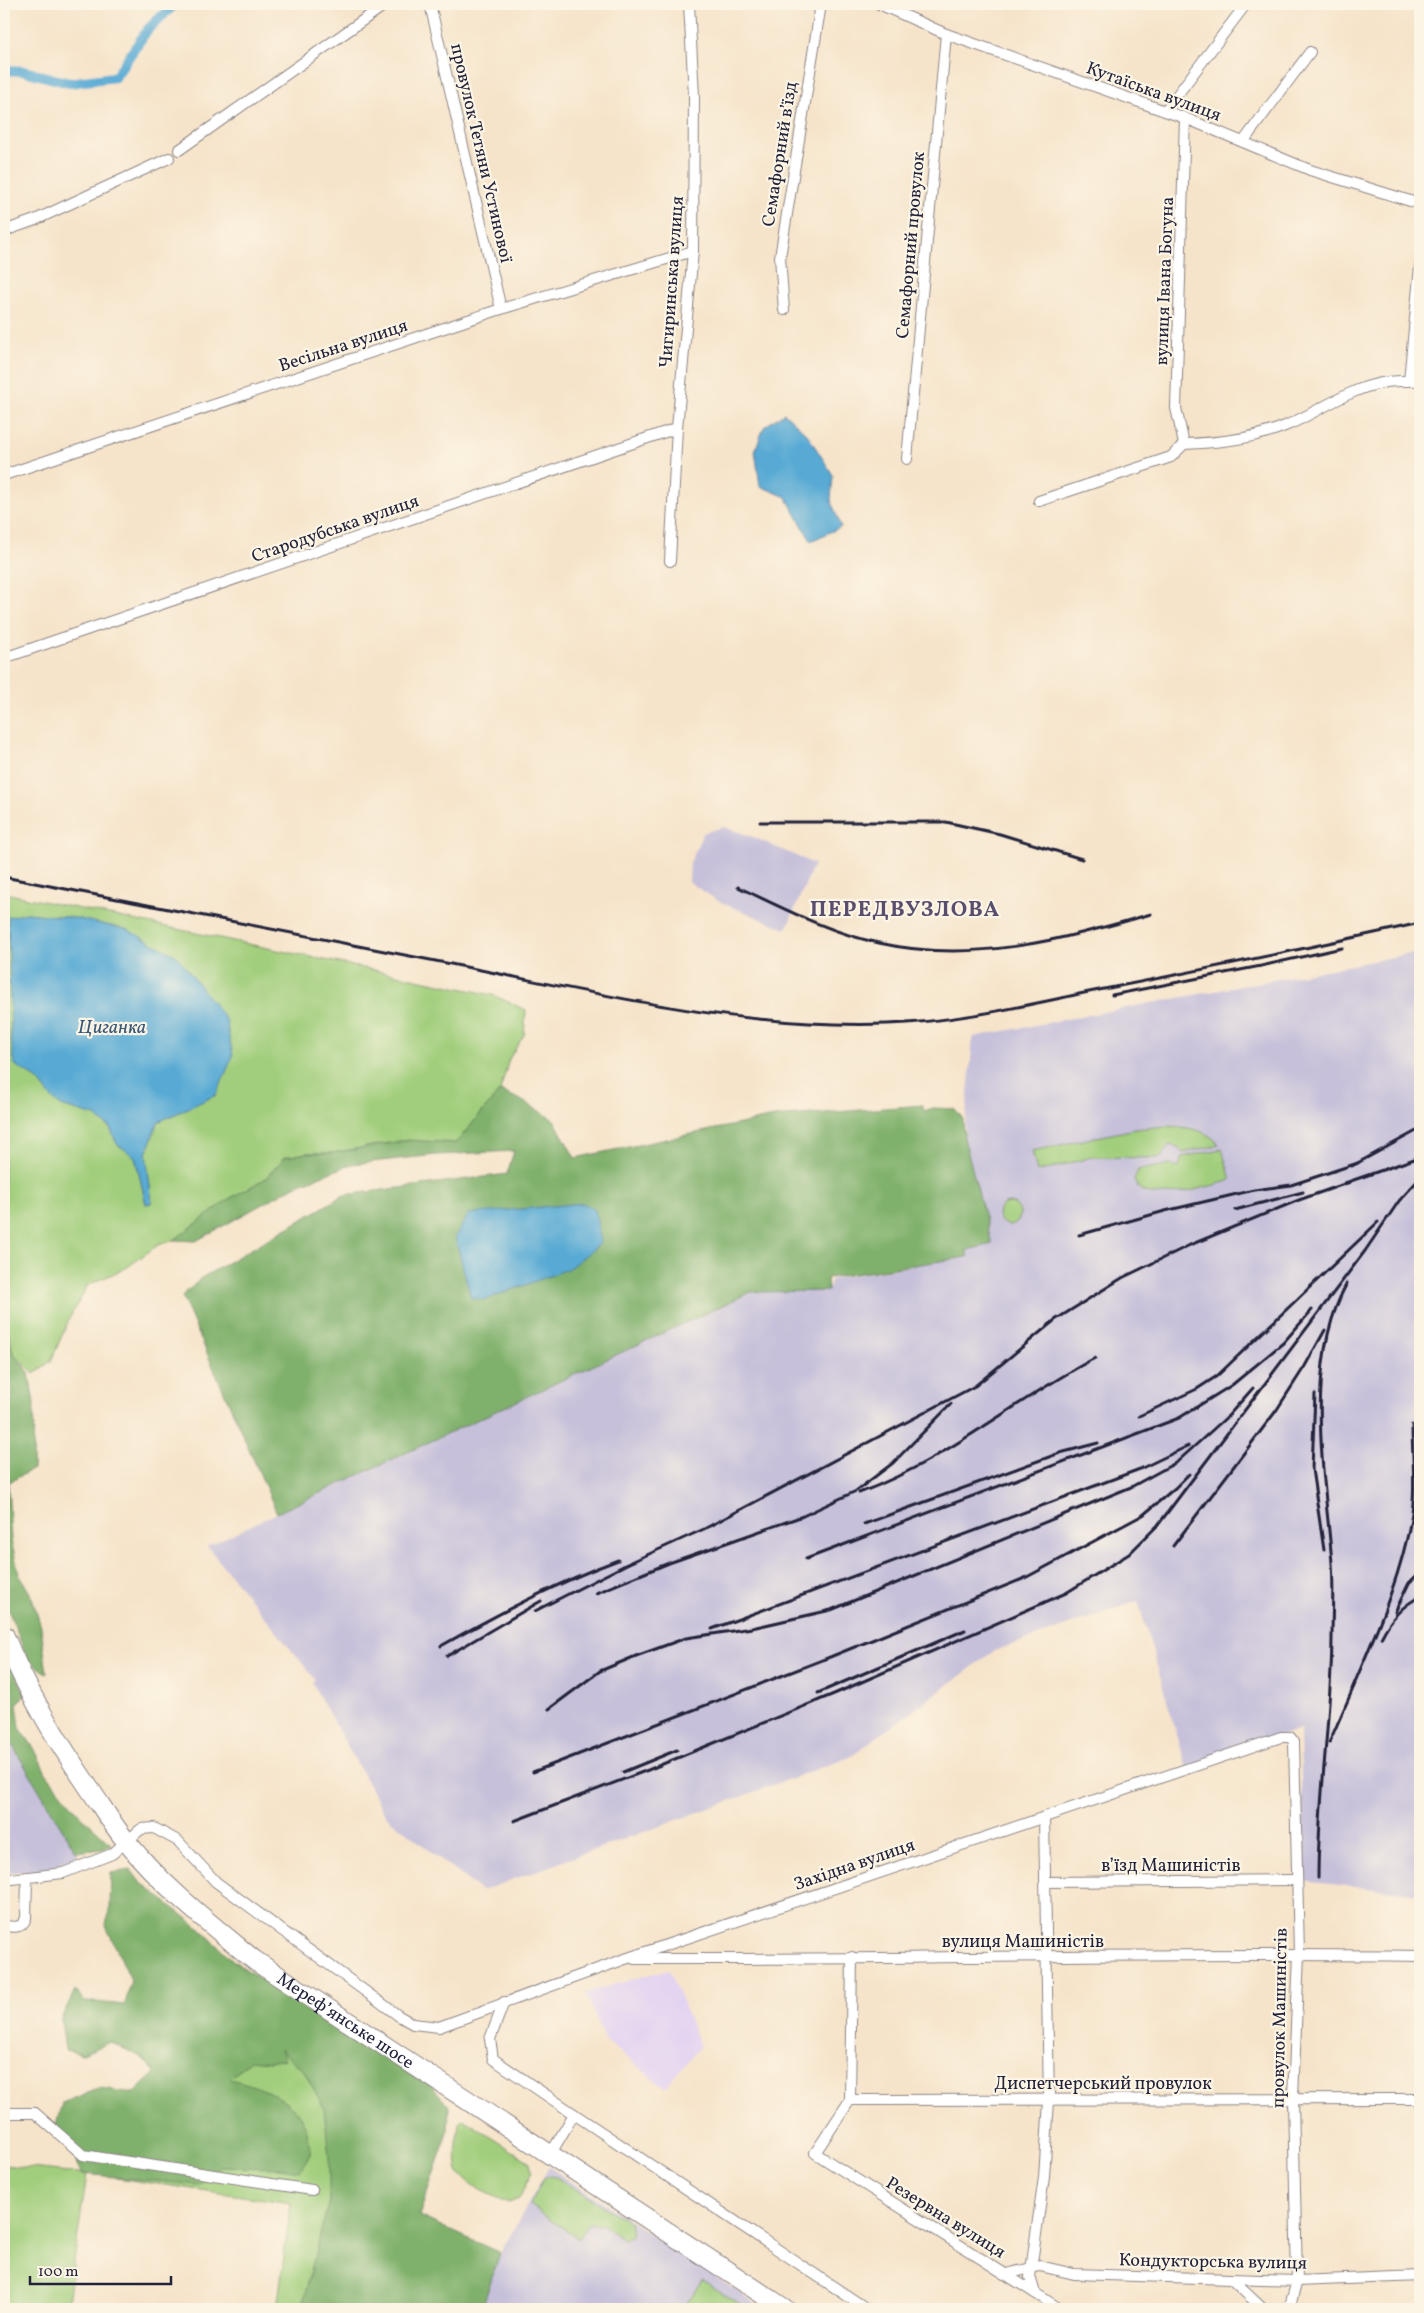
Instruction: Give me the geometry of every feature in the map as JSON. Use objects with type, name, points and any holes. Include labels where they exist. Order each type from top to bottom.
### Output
[{"type":"highway","name":"Мереф’янське шосе","points":[[4,1635],[16,1664],[55,1738],[126,1841],[189,1906],[254,1960],[785,2309]]},
{"type":"street","points":[[179,150],[386,4]]},
{"type":"street","name":"провулок Тетяни Устинової","points":[[430,4],[501,309]]},
{"type":"street","name":"Чигиринська вулиця","points":[[670,561],[677,428],[694,251],[694,96],[689,4]]},
{"type":"street","name":"Семафорний в’їзд","points":[[784,310],[780,257],[821,4]]},
{"type":"street","name":"Кутаїська вулиця","points":[[879,4],[946,34],[1185,118],[1310,170],[1420,204]]},
{"type":"street","points":[[1165,111],[1246,4]]},
{"type":"street","name":"Семафорний провулок","points":[[906,459],[946,34]]},
{"type":"street","points":[[1243,142],[1310,52]]},
{"type":"street","name":"вулиця Івана Богуна","points":[[1184,444],[1176,408],[1185,118]]},
{"type":"street","points":[[4,231],[35,220],[169,158]]},
{"type":"street","name":"Весільна вулиця","points":[[4,475],[501,309],[694,251]]},
{"type":"street","points":[[1039,501],[1171,457],[1184,444],[1207,443],[1248,436],[1283,427],[1347,395],[1382,382],[1415,381],[1420,266]]},
{"type":"street","name":"Стародубська вулиця","points":[[4,658],[677,428]]},
{"type":"street","name":"Західна вулиця","points":[[126,1841],[141,1828],[148,1826],[166,1833],[185,1848],[216,1882],[394,2012],[413,2024],[439,2027],[625,1959],[1281,1737]]},
{"type":"street","name":"провулок Машиністів","points":[[1281,1737],[1290,1737],[1294,1742],[1299,1954],[1293,2098],[1297,2281],[1289,2309]]},
{"type":"street","points":[[1035,2293],[1030,2277],[1044,2177],[1049,2101],[1044,1816]]},
{"type":"street","points":[[4,1880],[63,1873],[112,1854],[126,1841]]},
{"type":"street","points":[[4,1926],[18,1927],[24,1924],[26,1918],[27,1877]]},
{"type":"street","name":"в’їзд Машиністів","points":[[1045,1882],[1297,1880]]},
{"type":"street","name":"вулиця Машиністів","points":[[625,1959],[1046,1958],[1299,1954],[1420,1956]]},
{"type":"street","points":[[850,2100],[852,1958]]},
{"type":"street","points":[[504,2002],[490,2039],[493,2059],[867,2309]]},
{"type":"street","name":"Диспетчерський провулок","points":[[850,2100],[1420,2099]]},
{"type":"street","name":"Резервна вулиця","points":[[850,2100],[815,2153],[1060,2309]]},
{"type":"street","points":[[4,2113],[35,2113],[83,2155],[312,2190]]},
{"type":"street","points":[[550,2155],[574,2114]]},
{"type":"street","name":"Кондукторська вулиця","points":[[1006,2274],[1040,2266],[1074,2274],[1297,2281],[1420,2276]]},
{"type":"street","points":[[1231,2279],[1263,2309]]},
{"type":"shaded area","points":[[724,827],[753,837],[814,864],[786,929],[720,902],[689,882],[690,863],[703,833]]},
{"type":"shaded area","points":[[1420,952],[1420,1894],[1303,1881],[1300,1729],[1187,1769],[1138,1601],[994,1651],[850,1757],[481,1891],[386,1816],[312,1683],[315,1679],[207,1546],[751,1292],[830,1287],[831,1279],[967,1257],[967,1250],[992,1244],[964,1138],[973,1037]]},
{"type":"shaded area","points":[[4,1731],[78,1855],[47,1870],[4,1873]]},
{"type":"shaded area","points":[[669,1969],[700,2046],[665,2088],[606,2041],[585,1993]]},
{"type":"shaded area","points":[[549,2167],[764,2309],[464,2309],[483,2305],[495,2262]]},
{"type":"green space","points":[[4,893],[493,995],[526,1010],[524,1035],[509,1059],[500,1091],[454,1145],[406,1140],[332,1153],[307,1153],[285,1157],[266,1178],[229,1199],[177,1239],[158,1245],[126,1268],[88,1285],[70,1317],[51,1361],[34,1374],[13,1353],[4,1311]],"holes":[[[27,913],[75,918],[128,930],[216,1095],[158,1122],[146,1154],[152,1203],[146,1204],[135,1156],[117,1144],[110,1128],[95,1116],[61,1106],[38,1080],[14,1063]]]},
{"type":"green space","points":[[500,1091],[519,1099],[554,1120],[575,1158],[774,1117],[923,1105],[923,1111],[934,1108],[955,1109],[963,1119],[964,1138],[992,1244],[967,1250],[967,1257],[827,1278],[828,1291],[751,1292],[277,1513],[182,1296],[203,1277],[344,1195],[507,1174],[514,1151],[436,1155],[352,1164],[295,1186],[196,1241],[174,1240],[229,1199],[266,1178],[285,1157],[307,1153],[332,1153],[409,1140],[456,1143]]},
{"type":"green space","points":[[1167,1126],[1188,1128],[1202,1132],[1209,1135],[1219,1145],[1183,1153],[1178,1147],[1169,1145],[1161,1157],[1157,1158],[1092,1157],[1037,1172],[1032,1151],[1135,1129]]},
{"type":"green space","points":[[1222,1149],[1231,1180],[1185,1192],[1160,1194],[1141,1190],[1134,1180],[1138,1170],[1169,1165],[1179,1167],[1182,1157]]},
{"type":"green space","points":[[1009,1203],[1017,1206],[1020,1214],[1017,1222],[1009,1225],[1001,1222],[998,1214],[1001,1206]]},
{"type":"green space","points":[[4,1319],[13,1353],[29,1373],[34,1403],[33,1469],[8,1483],[11,1540],[19,1574],[31,1595],[41,1627],[47,1674],[28,1660],[4,1599],[4,1419],[14,1391],[4,1377]]},
{"type":"green space","points":[[4,1357],[21,1403],[4,1424]]},
{"type":"green space","points":[[4,1647],[25,1694],[17,1704],[20,1728],[34,1748],[46,1773],[79,1814],[111,1844],[103,1849],[76,1852],[4,1731]]},
{"type":"green space","points":[[131,1870],[140,1882],[197,1926],[234,1961],[319,2019],[433,2087],[449,2106],[448,2132],[419,2216],[500,2253],[483,2305],[464,2309],[301,2309],[329,2201],[329,2158],[324,2108],[304,2071],[280,2049],[285,2059],[269,2062],[250,2060],[230,2079],[268,2091],[290,2105],[299,2114],[305,2125],[310,2150],[310,2154],[300,2171],[281,2168],[219,2167],[199,2185],[83,2174],[56,2124],[62,2103],[100,2088],[134,2093],[155,2073],[141,2057],[110,2042],[83,2054],[65,2050],[61,2019],[75,1990],[85,2001],[125,2005],[131,1980],[105,1924],[110,1908],[111,1873]]},
{"type":"green space","points":[[296,2041],[340,2115],[328,2206],[306,2309],[277,2309],[291,2203],[116,2178],[184,2107],[222,2044]]},
{"type":"green space","points":[[463,2119],[530,2162],[532,2172],[519,2199],[509,2203],[478,2188],[459,2172],[456,2161],[457,2145],[459,2123]]},
{"type":"green space","points":[[4,2165],[87,2174],[67,2309],[4,2309]]},
{"type":"green space","points":[[556,2177],[630,2223],[632,2235],[624,2240],[602,2225],[589,2223],[579,2239],[530,2205],[544,2178]]},
{"type":"green space","points":[[702,2280],[748,2309],[683,2309]]},
{"type":"water","points":[[784,413],[807,434],[833,475],[831,500],[841,527],[811,541],[786,497],[760,486],[755,451],[764,427]]},
{"type":"water","name":"Циганка","points":[[27,913],[75,918],[128,930],[177,956],[226,1020],[233,1056],[216,1095],[158,1122],[146,1154],[152,1203],[146,1204],[135,1157],[117,1144],[110,1128],[95,1116],[61,1106],[38,1080],[14,1064],[11,1039],[8,917]]},
{"type":"water","points":[[583,1203],[595,1210],[601,1243],[568,1269],[485,1300],[471,1298],[455,1237],[469,1214]]},
{"type":"waterway","points":[[4,70],[24,71],[69,83],[115,77],[148,29],[175,4]]},
{"type":"railway","points":[[760,822],[946,822],[1000,834],[1082,859]]},
{"type":"railway","points":[[4,877],[668,1007],[777,1021],[831,1024],[913,1023],[992,1012],[1420,923]]},
{"type":"railway","points":[[738,887],[807,919],[843,933],[861,939],[914,949],[948,951],[1016,946],[1084,932],[1151,914]]},
{"type":"railway","points":[[1112,995],[1342,948]]},
{"type":"railway","points":[[1352,1166],[1420,1129]]},
{"type":"railway","points":[[1345,1183],[1420,1157]]},
{"type":"railway","points":[[1079,1235],[1165,1211],[1254,1190],[1291,1185],[1358,1163]]},
{"type":"railway","points":[[514,1821],[648,1770],[834,1694],[1066,1593],[1129,1554],[1158,1525],[1365,1251],[1399,1201],[1420,1178]]},
{"type":"railway","points":[[535,1611],[627,1564],[704,1529],[975,1386],[1055,1320],[1122,1278],[1190,1245],[1299,1200],[1350,1182]]},
{"type":"railway","points":[[1235,1210],[1303,1192]]},
{"type":"railway","points":[[1139,1416],[1197,1389],[1217,1376],[1378,1222]]},
{"type":"railway","points":[[1318,1878],[1320,1818],[1331,1669],[1333,1591],[1322,1457],[1321,1384],[1325,1349],[1333,1315],[1347,1283]]},
{"type":"railway","points":[[806,1559],[1179,1418],[1232,1385],[1283,1343],[1312,1310]]},
{"type":"railway","points":[[1173,1546],[1276,1411],[1305,1366],[1325,1330]]},
{"type":"railway","points":[[859,1493],[891,1480],[921,1464],[1036,1392],[1095,1358]]},
{"type":"railway","points":[[549,1709],[600,1671],[636,1656],[686,1638],[752,1628],[831,1610],[1131,1487],[1177,1462],[1229,1415],[1253,1388]]},
{"type":"railway","points":[[1315,1394],[1312,1469],[1324,1550]]},
{"type":"railway","points":[[596,1593],[669,1563],[803,1516],[856,1491],[893,1463],[951,1404]]},
{"type":"railway","points":[[1352,1689],[1387,1603],[1408,1536],[1414,1491],[1412,1425]]},
{"type":"railway","points":[[864,1524],[1060,1453],[1098,1443]]},
{"type":"railway","points":[[712,1629],[1140,1469],[1188,1446]]},
{"type":"railway","points":[[533,1772],[825,1659],[1025,1578],[1143,1515],[1189,1474]]},
{"type":"railway","points":[[441,1646],[528,1600],[618,1560]]},
{"type":"railway","points":[[1395,1612],[1409,1583],[1420,1572]]},
{"type":"railway","points":[[1381,1638],[1397,1614],[1408,1604],[1420,1597]]},
{"type":"railway","points":[[447,1656],[541,1601]]},
{"type":"railway","points":[[818,1693],[965,1630]]},
{"type":"railway","points":[[1329,1743],[1355,1684]]},
{"type":"railway","points":[[623,1772],[677,1750]]},
{"type":"district","name":"ПЕРЕДВУЗЛОВА","points":[[905,908]]}]
